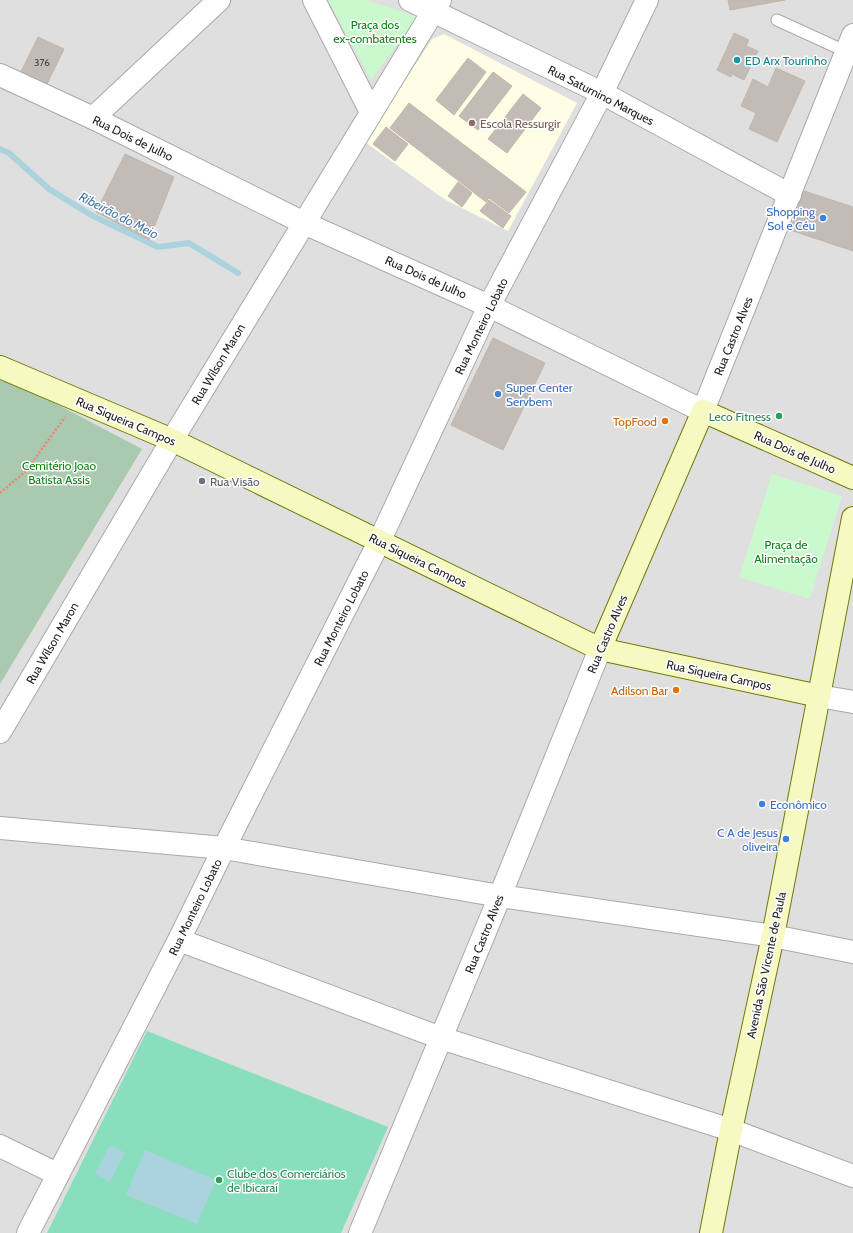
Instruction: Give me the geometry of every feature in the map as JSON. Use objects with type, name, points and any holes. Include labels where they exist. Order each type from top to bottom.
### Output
[{"type":"main road","name":"Rua Siqueira Campos","points":[[0,367],[172,440],[600,649],[819,696]]},
{"type":"main road","name":"Rua Dois de Julho","points":[[703,411],[853,478]]},
{"type":"main road","name":"Rua Castro Alves","points":[[600,649],[703,411]]},
{"type":"main road","name":"Avenida São Vicente de Paula","points":[[711,1233],[731,1130],[773,936],[853,518]]},
{"type":"street","points":[[93,118],[219,0]]},
{"type":"street","points":[[314,0],[371,112]]},
{"type":"street","name":"Rua Saturnino Marques","points":[[410,0],[437,6],[790,195]]},
{"type":"street","name":"Rua Monteiro Lobato","points":[[28,1233],[57,1174],[179,940],[379,542],[489,306],[602,93],[647,0]]},
{"type":"street","name":"Rua Wilson Maron","points":[[0,732],[172,440],[437,6]]},
{"type":"street","name":"Rua Castro Alves","points":[[703,411],[850,44]]},
{"type":"street","name":"Rua Dois de Julho","points":[[0,75],[93,118],[304,223],[489,306],[703,411]]},
{"type":"street","name":"Rua Castro Alves","points":[[360,1233],[500,896],[600,649]]},
{"type":"street","name":"Rua Siqueira Campos","points":[[819,696],[853,702]]},
{"type":"street","points":[[0,828],[224,848],[500,896],[773,936],[853,952]]},
{"type":"street","points":[[179,940],[441,1038],[731,1130],[853,1176]]},
{"type":"street","points":[[0,1146],[57,1174]]},
{"type":"lane","points":[[776,20],[850,44]]},
{"type":"path","points":[[0,493],[26,471],[62,422]]},
{"type":"shaded area","points":[[0,0],[853,0],[853,1233],[0,1233]]},
{"type":"shaded area","name":"Escola Ressurgir","points":[[444,34],[577,103],[508,231],[444,199],[365,142],[432,39]]},
{"type":"green space","name":"Praça dos ex-combatentes","points":[[328,0],[366,0],[418,17],[371,80]]},
{"type":"green space","name":"Cemitério Joao Batista Assis","points":[[0,380],[28,389],[142,449],[0,684]]},
{"type":"green space","name":"Praça de Alimentação","points":[[772,474],[842,496],[810,599],[739,577]]},
{"type":"green space","name":"Clube dos Comerciários de Ibicaraí","points":[[147,1031],[388,1127],[341,1233],[47,1233]]},
{"type":"water","points":[[110,1145],[125,1153],[110,1182],[95,1174]]},
{"type":"water","points":[[145,1150],[216,1180],[197,1224],[126,1195]]},
{"type":"building","points":[[728,0],[785,0],[730,10]]},
{"type":"building","name":"ED Arx Tourinho","points":[[734,33],[749,40],[746,46],[758,51],[744,80],[732,74],[731,77],[717,70]]},
{"type":"building","points":[[38,37],[64,49],[46,86],[20,74]]},
{"type":"building","points":[[468,58],[486,72],[454,115],[436,100]]},
{"type":"building","points":[[776,68],[805,81],[777,142],[749,129],[756,113],[741,106],[753,79],[768,87]]},
{"type":"building","points":[[493,72],[512,86],[478,130],[459,116]]},
{"type":"building","points":[[523,94],[541,108],[507,153],[488,139]]},
{"type":"building","points":[[409,103],[526,192],[509,213],[489,198],[486,202],[390,128]]},
{"type":"building","points":[[386,127],[408,144],[395,161],[373,144]]},
{"type":"building","points":[[125,154],[174,177],[149,240],[96,212]]},
{"type":"building","points":[[458,182],[472,193],[462,207],[448,196]]},
{"type":"building","name":"Shopping Sol e Céu","points":[[804,191],[853,207],[853,251],[790,230]]},
{"type":"building","points":[[489,200],[511,216],[503,228],[480,211]]},
{"type":"building","name":"Super Center Servbem","points":[[493,338],[545,363],[503,450],[451,425]]},
{"type":"waterway","name":"Ribeirão do Meio","points":[[0,149],[9,153],[49,189],[91,215],[158,247],[189,243],[238,273]]},
{"type":"place","name":"ED Arx Tourinho","points":[[737,60]]},
{"type":"place","name":"Escola Ressurgir","points":[[472,123]]},
{"type":"place","name":"Shopping Sol e Céu","points":[[823,218]]},
{"type":"place","name":"Super Center Servbem","points":[[498,394]]},
{"type":"place","name":"Leco Fitness","points":[[779,416]]},
{"type":"place","name":"TopFood","points":[[665,421]]},
{"type":"place","name":"Rua Visão","points":[[202,481]]},
{"type":"place","name":"Adilson Bar","points":[[676,690]]},
{"type":"place","name":"Econômico","points":[[762,804]]},
{"type":"place","name":"C A de Jesus oliveira","points":[[786,839]]},
{"type":"place","name":"Clube dos Comerciários de Ibicaraí","points":[[219,1180]]}]
